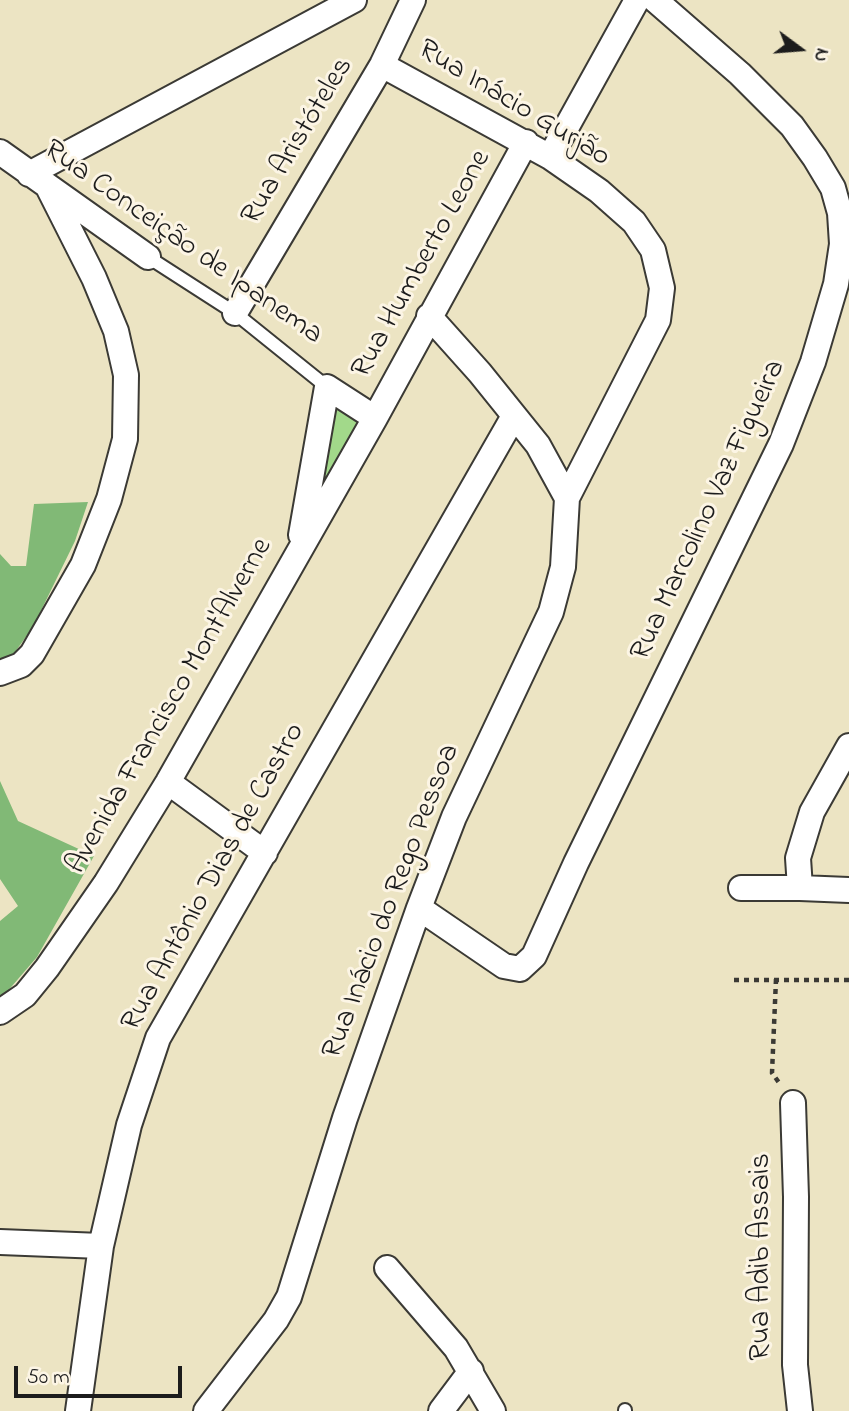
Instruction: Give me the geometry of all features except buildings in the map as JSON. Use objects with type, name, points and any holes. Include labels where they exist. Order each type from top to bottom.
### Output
[{"type":"street","points":[[0,673],[21,665],[32,654],[83,565],[109,499],[125,439],[125,374],[116,331],[94,278],[39,182],[354,0]]},
{"type":"street","name":"Rua Aristóteles","points":[[234,313],[382,65],[413,0]]},
{"type":"street","points":[[550,157],[637,0]]},
{"type":"street","name":"Rua Marcolino Vaz Figueira","points":[[419,908],[503,966],[520,969],[534,956],[576,863],[780,444],[813,362],[836,284],[842,244],[840,214],[833,188],[815,158],[792,126],[655,0]]},
{"type":"street","name":"Rua Inácio Gurjão","points":[[382,65],[550,157],[599,191],[634,222],[653,250],[662,288],[658,320],[567,498]]},
{"type":"street","name":"Rua Humberto Leone","points":[[375,418],[526,142]]},
{"type":"street","name":"Rua Conceição de Ipanema","points":[[0,152],[148,257]]},
{"type":"street","points":[[429,316],[538,446],[567,498]]},
{"type":"street","points":[[295,559],[327,387],[375,418]]},
{"type":"street","name":"Rua Antônio Dias de Castro","points":[[78,1411],[101,1246],[130,1125],[158,1038],[514,416]]},
{"type":"street","name":"Avenida Francisco Mont'Alverne","points":[[0,1012],[25,995],[47,968],[168,782],[375,418]]},
{"type":"street","name":"Rua Inácio do Rego Pessoa","points":[[206,1411],[276,1320],[289,1297],[349,1105],[419,908],[454,817],[551,612],[563,567],[567,498]]},
{"type":"street","points":[[800,888],[799,858],[803,835],[812,812],[849,747]]},
{"type":"street","points":[[168,782],[265,853]]},
{"type":"street","points":[[741,888],[849,890]]},
{"type":"street","name":"Rua Adib Assais","points":[[793,1103],[796,1197],[795,1365],[800,1411]]},
{"type":"street","points":[[0,1242],[101,1246]]},
{"type":"street","points":[[387,1268],[456,1348],[493,1411]]},
{"type":"street","points":[[441,1411],[471,1371]]},
{"type":"lane","name":"Rua Conceição de Ipanema","points":[[148,257],[234,313],[327,387]]},
{"type":"path","points":[[776,979],[772,1073],[793,1103]]},
{"type":"path","points":[[734,980],[849,980]]},
{"type":"green space","points":[[339,409],[366,422],[333,483],[324,482],[319,476],[330,412]]},
{"type":"green space","points":[[88,502],[75,541],[33,627],[10,659],[0,658],[0,554],[11,566],[26,566],[34,504]]},
{"type":"green space","points":[[0,781],[18,821],[94,856],[37,957],[0,1000],[0,921],[18,906],[0,879]]}]
